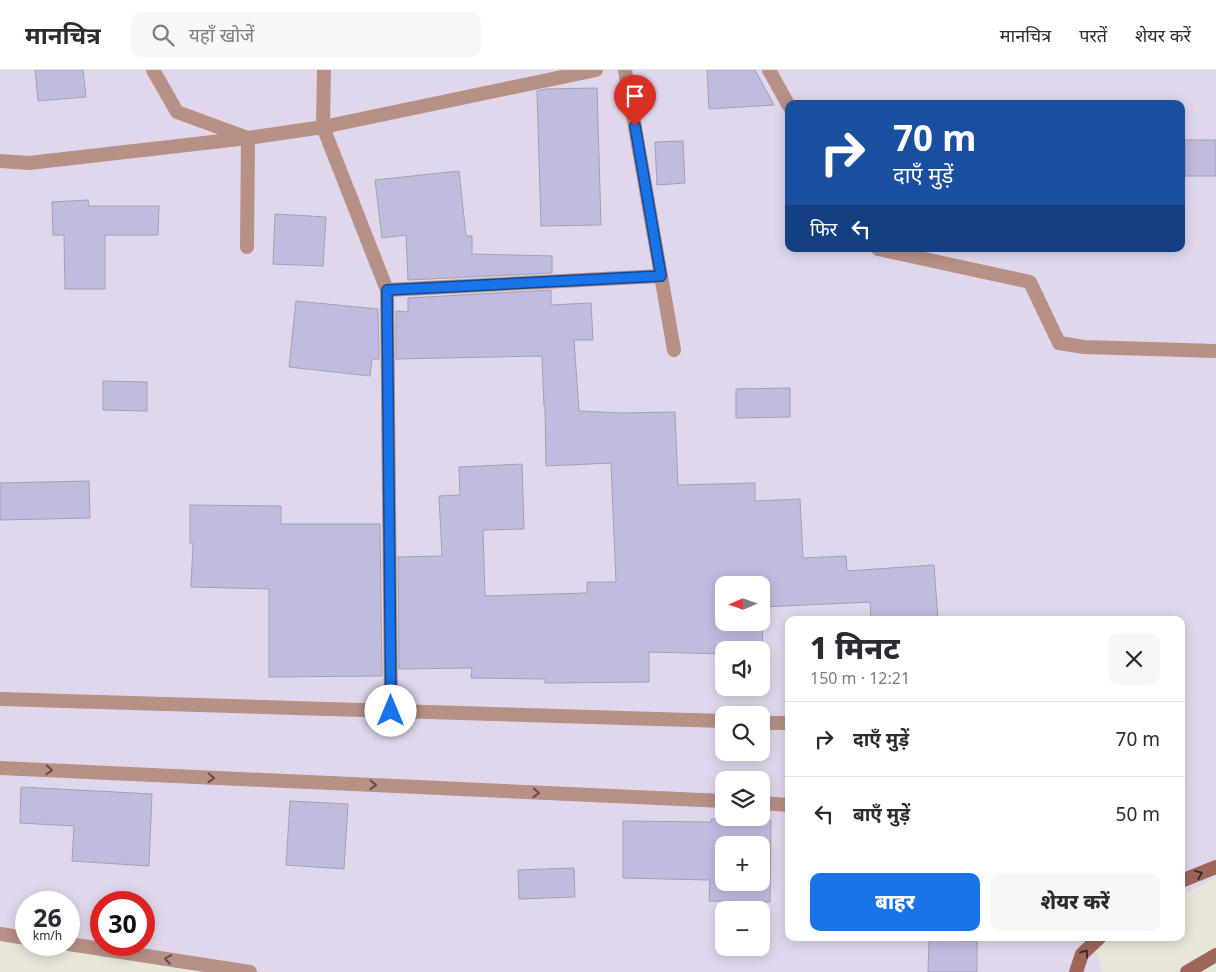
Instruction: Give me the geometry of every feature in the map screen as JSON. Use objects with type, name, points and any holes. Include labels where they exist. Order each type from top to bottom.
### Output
[{"type":"main road","points":[[1185,879],[1216,867]]},
{"type":"main road","points":[[1076,972],[1082,954],[1096,941]]},
{"type":"main road","points":[[1187,972],[1216,955]]},
{"type":"street","points":[[153,70],[177,112],[248,138]]},
{"type":"street","points":[[324,70],[323,127],[387,290],[391,711]]},
{"type":"street","points":[[0,161],[29,163],[248,138],[323,127],[596,70]]},
{"type":"street","points":[[625,70],[674,350]]},
{"type":"street","points":[[770,70],[786,100]]},
{"type":"street","points":[[247,247],[248,138]]},
{"type":"street","points":[[892,252],[1030,282],[1059,343],[1084,347],[1216,351]]},
{"type":"street","points":[[387,290],[661,276]]},
{"type":"street","points":[[0,699],[715,721]]},
{"type":"street","points":[[770,722],[785,723]]},
{"type":"street","points":[[0,768],[715,802]]},
{"type":"street","points":[[770,803],[785,804]]},
{"type":"street","points":[[0,934],[15,936]]},
{"type":"street","points":[[80,946],[250,972]]},
{"type":"shaded area","points":[[0,70],[1216,70],[1216,877],[1185,894],[1185,616],[785,616],[785,941],[1100,941],[1094,944],[1102,972],[250,972],[147,956],[155,956],[155,891],[90,891],[90,947],[80,946],[80,891],[15,891],[15,936],[0,934]]},
{"type":"building","points":[[35,70],[83,70],[86,97],[38,101]]},
{"type":"building","points":[[707,70],[755,70],[774,105],[709,109]]},
{"type":"building","points":[[597,88],[601,225],[541,226],[537,91],[546,89]]},
{"type":"building","points":[[1185,140],[1216,140],[1216,176],[1185,176]]},
{"type":"building","points":[[683,141],[685,183],[657,185],[655,142]]},
{"type":"building","points":[[459,171],[466,236],[472,236],[472,254],[552,256],[552,273],[408,280],[406,235],[382,238],[375,180]]},
{"type":"building","points":[[88,200],[89,206],[159,206],[158,235],[105,235],[105,289],[65,289],[64,235],[53,235],[52,202]]},
{"type":"building","points":[[275,214],[326,217],[323,266],[273,264]]},
{"type":"building","points":[[551,290],[551,305],[591,303],[593,340],[574,340],[579,411],[621,413],[675,412],[678,485],[755,483],[755,501],[800,499],[803,558],[846,556],[847,571],[934,565],[938,616],[871,616],[870,602],[770,607],[770,576],[715,576],[715,631],[762,631],[762,641],[715,641],[715,654],[649,652],[649,682],[545,683],[545,679],[471,678],[472,668],[399,669],[398,557],[442,556],[439,496],[460,495],[459,467],[522,464],[524,529],[483,530],[485,596],[587,593],[587,582],[616,582],[611,463],[546,466],[542,356],[396,359],[396,311],[408,312],[408,298]]},
{"type":"building","points":[[296,301],[378,309],[379,359],[372,359],[370,376],[289,367]]},
{"type":"building","points":[[103,381],[147,382],[147,411],[103,410]]},
{"type":"building","points":[[790,388],[790,417],[736,418],[736,389]]},
{"type":"building","points":[[89,481],[90,518],[0,520],[0,483]]},
{"type":"building","points":[[190,505],[281,506],[281,524],[380,524],[382,676],[269,677],[269,589],[191,587],[193,543],[190,543]]},
{"type":"building","points":[[21,787],[152,794],[149,866],[72,861],[74,826],[20,823]]},
{"type":"building","points":[[290,801],[348,804],[344,869],[286,865]]},
{"type":"building","points":[[711,819],[715,819],[715,826],[770,826],[771,820],[770,902],[709,901],[710,880],[623,878],[623,821],[711,822]]},
{"type":"building","points":[[574,868],[575,897],[519,899],[518,870]]},
{"type":"building","points":[[929,941],[977,941],[977,972],[928,972]]},
{"type":"route","points":[[391,711],[387,290],[661,276],[635,126]]}]
